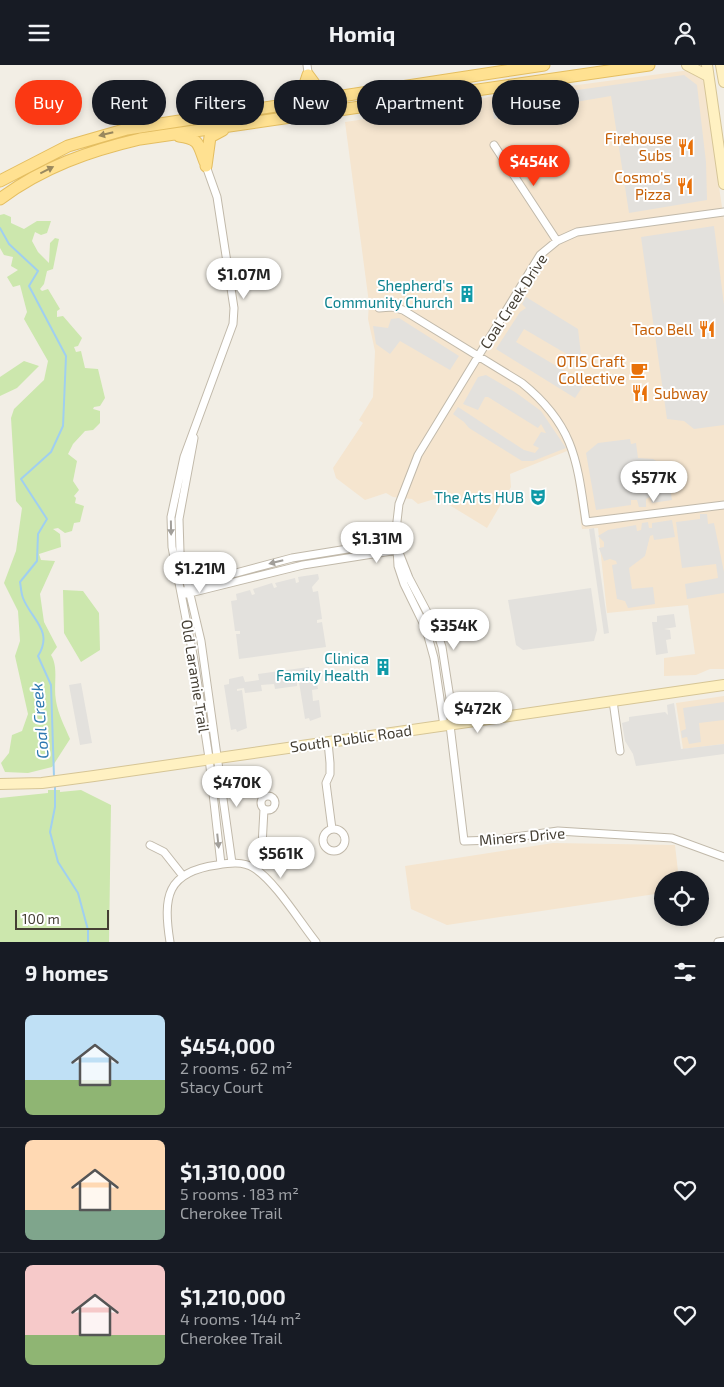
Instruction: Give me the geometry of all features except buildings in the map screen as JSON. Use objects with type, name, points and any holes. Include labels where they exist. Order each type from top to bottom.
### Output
[{"type":"main road","points":[[347,94],[544,65]]},
{"type":"main road","points":[[347,108],[649,65]]},
{"type":"main road","points":[[0,181],[52,153],[100,135],[141,126],[274,106]]},
{"type":"main road","points":[[4,196],[52,167],[83,154],[140,139],[236,125]]},
{"type":"main road","points":[[206,166],[210,137],[236,125]]},
{"type":"main road","points":[[172,135],[192,138],[196,141],[206,166]]},
{"type":"street","points":[[686,65],[708,76]]},
{"type":"street","points":[[707,65],[724,184]]},
{"type":"street","points":[[722,65],[724,82]]},
{"type":"street","points":[[494,145],[557,241]]},
{"type":"street","name":"Old Laramie Trail","points":[[206,166],[217,197],[234,316],[233,324],[184,457],[171,517],[172,547],[186,592],[189,631],[214,757],[232,863]]},
{"type":"street","name":"Coal Creek Drive","points":[[449,725],[430,640],[400,575],[397,561],[397,514],[404,487],[418,455],[540,255],[557,241],[577,232],[724,211]]},
{"type":"street","points":[[379,308],[392,307],[404,310],[478,355],[537,395],[562,426],[573,449],[578,467],[586,522],[724,505]]},
{"type":"street","points":[[186,592],[292,558],[396,541]]},
{"type":"street","points":[[186,592],[303,565],[398,550]]},
{"type":"street","name":"South Public Road","points":[[3,782],[42,783],[724,685]]},
{"type":"street","points":[[613,701],[620,751]]},
{"type":"street","name":"Miners Drive","points":[[449,725],[464,841],[495,840],[558,831],[672,837],[724,857]]},
{"type":"street","points":[[328,742],[330,774],[326,783],[332,829]]},
{"type":"street","name":"Old Laramie Trail","points":[[214,757],[221,864]]},
{"type":"street","points":[[254,868],[262,846],[264,809]]},
{"type":"street","points":[[150,845],[164,852],[183,876]]},
{"type":"street","points":[[170,942],[166,902],[174,885],[183,876],[198,867],[232,863],[254,868],[266,877],[316,942]]},
{"type":"street","points":[[718,942],[724,941]]},
{"type":"shaded area","points":[[690,70],[702,78],[704,83],[724,221],[724,669],[710,669],[696,675],[664,676],[664,658],[695,654],[688,605],[607,613],[598,528],[582,529],[573,467],[567,451],[510,474],[511,487],[487,528],[438,498],[418,504],[412,499],[393,497],[386,493],[365,500],[336,478],[333,468],[363,423],[359,420],[373,397],[375,351],[368,319],[369,303],[345,125],[347,122],[357,120],[357,125],[482,125],[482,99],[492,96],[492,125],[579,125],[579,85]]},
{"type":"shaded area","points":[[684,75],[697,85],[706,162],[707,200],[629,213],[611,96],[579,101],[579,90]]},
{"type":"shaded area","points":[[714,226],[724,305],[724,425],[694,429],[684,421],[667,419],[641,237]]},
{"type":"shaded area","points":[[526,297],[578,329],[582,363],[524,329],[516,342],[585,383],[575,398],[496,349],[520,312],[526,308],[522,304]]},
{"type":"shaded area","points":[[399,318],[459,356],[450,370],[400,341],[390,354],[376,344],[373,326],[388,328],[391,319]]},
{"type":"shaded area","points":[[486,375],[515,392],[541,411],[566,448],[533,461],[522,461],[469,428],[453,414],[458,407],[524,450],[535,453],[539,448],[533,445],[541,432],[546,433],[541,424],[538,428],[488,397],[485,397],[478,410],[463,404],[478,377]]},
{"type":"shaded area","points":[[630,439],[631,444],[636,443],[638,458],[653,459],[666,467],[672,500],[652,503],[650,497],[646,499],[646,507],[639,507],[637,500],[631,500],[631,505],[596,510],[586,453],[598,443]]},
{"type":"shaded area","points":[[700,514],[707,514],[708,524],[714,523],[724,572],[724,593],[687,599],[685,584],[718,578],[716,564],[682,568],[676,522],[700,519]]},
{"type":"shaded area","points":[[672,520],[675,537],[654,540],[653,535],[650,536],[645,556],[629,568],[632,589],[653,587],[655,604],[628,608],[625,601],[617,599],[612,565],[617,564],[616,561],[610,559],[604,561],[599,548],[604,547],[604,542],[598,536],[608,530],[636,525],[637,531],[641,530],[642,523],[648,522],[649,528],[652,528],[652,523]]},
{"type":"shaded area","points":[[594,528],[609,633],[604,634],[589,529]]},
{"type":"shaded area","points":[[318,574],[319,579],[312,587],[313,592],[318,591],[322,619],[317,620],[317,623],[322,622],[326,647],[239,659],[236,634],[240,634],[240,631],[235,631],[231,601],[237,600],[236,594],[250,590],[252,595],[255,594],[253,589],[272,583],[274,588],[277,587],[275,583],[295,578],[296,583],[299,582],[298,577]]},
{"type":"shaded area","points":[[591,588],[597,630],[594,641],[523,650],[516,645],[508,600]]},
{"type":"shaded area","points":[[674,614],[676,627],[664,629],[670,630],[671,639],[666,640],[668,653],[656,655],[652,622],[657,622],[657,616]]},
{"type":"shaded area","points":[[309,667],[310,673],[315,672],[318,689],[312,690],[313,701],[319,700],[321,717],[310,721],[309,718],[305,719],[299,682],[304,682],[304,680],[297,681],[297,686],[275,689],[274,684],[261,685],[262,691],[245,693],[244,688],[237,689],[237,691],[242,690],[247,728],[237,732],[236,729],[231,730],[224,685],[229,684],[229,679],[243,676],[245,682],[259,680],[258,674]]},
{"type":"shaded area","points":[[81,683],[92,743],[80,745],[69,685]]},
{"type":"shaded area","points":[[724,696],[724,744],[683,749],[676,703]]},
{"type":"shaded area","points":[[724,702],[724,720],[699,723],[701,742],[689,744],[687,737],[682,738],[681,731],[686,729],[683,708]]},
{"type":"shaded area","points":[[674,703],[681,749],[724,744],[724,754],[636,766],[633,754],[625,741],[622,723],[629,721],[629,717],[665,712],[668,715],[667,705]]},
{"type":"shaded area","points":[[553,843],[675,845],[678,871],[654,871],[654,894],[447,925],[411,909],[405,866]]},
{"type":"green space","points":[[4,214],[11,217],[11,223],[24,229],[37,221],[51,221],[47,233],[41,235],[35,232],[32,241],[38,252],[49,263],[50,243],[55,238],[59,239],[53,269],[47,271],[44,284],[40,289],[42,291],[48,289],[60,309],[57,311],[57,317],[63,316],[82,338],[78,346],[74,347],[76,352],[81,351],[85,368],[98,369],[105,398],[100,406],[93,409],[100,411],[100,423],[93,430],[85,431],[73,444],[68,454],[77,461],[73,481],[79,490],[74,496],[76,498],[75,503],[84,506],[80,522],[74,523],[72,531],[65,533],[58,528],[53,529],[60,534],[61,547],[39,554],[41,560],[55,561],[40,594],[44,622],[57,647],[51,655],[55,665],[57,706],[70,739],[52,767],[28,773],[5,772],[1,763],[9,753],[12,735],[22,731],[28,714],[15,656],[20,641],[18,611],[4,583],[16,551],[22,508],[16,501],[11,418],[14,409],[44,380],[48,361],[24,319],[27,312],[20,285],[13,287],[7,277],[18,270],[11,266],[13,257],[4,255],[0,248],[0,215]]},
{"type":"green space","points":[[24,361],[39,366],[17,388],[0,396],[0,377]]},
{"type":"green space","points":[[63,590],[83,591],[99,613],[100,650],[81,662],[64,633]]},
{"type":"green space","points":[[48,790],[60,790],[60,792],[81,790],[111,805],[109,942],[0,942],[0,798],[48,793]]},
{"type":"waterway","name":"Coal Creek","points":[[0,228],[9,244],[38,271],[29,286],[66,356],[63,426],[51,452],[21,479],[47,519],[38,534],[37,561],[20,582],[23,598],[40,625],[44,639],[38,656],[51,685],[54,777]]},
{"type":"waterway","name":"Coal Creek","points":[[55,784],[55,807],[50,832],[58,862],[78,893],[88,930],[88,942]]},
{"type":"place","name":"Firehouse Subs","points":[[686,147]]},
{"type":"place","name":"Cosmo's Pizza","points":[[685,186]]},
{"type":"place","name":"Shepherd's Community Church","points":[[467,294]]},
{"type":"place","name":"Taco Bell","points":[[707,329]]},
{"type":"place","name":"OTIS Craft Collective","points":[[639,370]]},
{"type":"place","name":"Subway","points":[[640,393]]},
{"type":"place","name":"The Arts HUB","points":[[538,497]]},
{"type":"place","name":"Clinica Family Health","points":[[383,667]]}]
